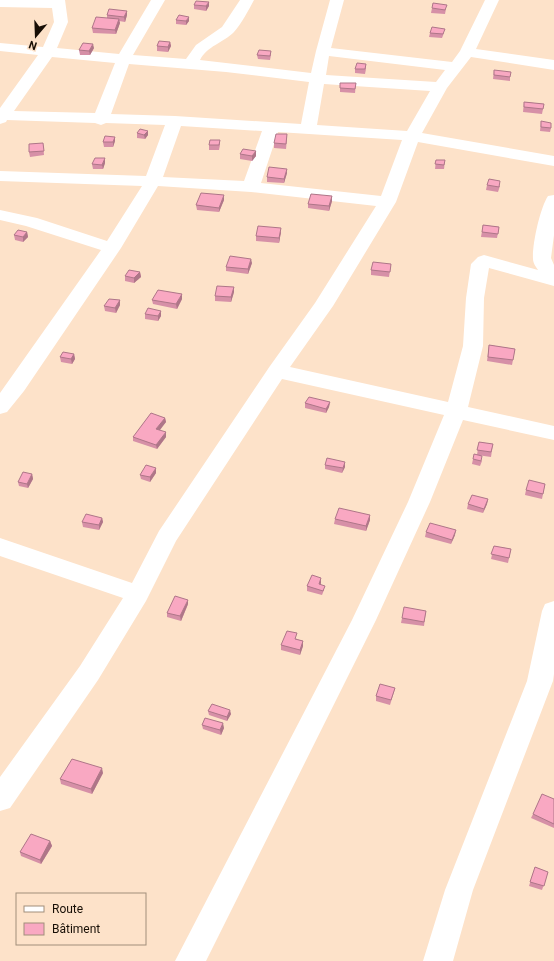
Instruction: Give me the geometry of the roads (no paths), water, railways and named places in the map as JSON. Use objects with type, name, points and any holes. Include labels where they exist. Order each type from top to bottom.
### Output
[{"type":"street","points":[[100,120],[124,58],[158,0]]},
{"type":"street","points":[[190,65],[199,49],[224,33],[229,28],[247,0]]},
{"type":"street","points":[[308,129],[322,51],[337,0]]},
{"type":"street","points":[[0,799],[89,672],[138,594],[167,537],[277,371],[335,287],[387,202],[412,136],[440,87],[462,59],[492,0]]},
{"type":"street","points":[[0,3],[58,2],[61,22],[48,52],[1,116]]},
{"type":"street","points":[[0,47],[248,70],[318,79],[440,87]]},
{"type":"street","points":[[322,51],[554,65]]},
{"type":"street","points":[[1,116],[175,121],[412,136],[554,161]]},
{"type":"street","points":[[0,407],[8,383],[112,248],[153,181],[175,121]]},
{"type":"street","points":[[251,187],[272,127]]},
{"type":"street","points":[[0,176],[153,181],[251,187],[387,202]]},
{"type":"street","points":[[554,200],[547,220],[542,258],[544,265],[554,276]]},
{"type":"street","points":[[0,215],[31,222],[112,248]]},
{"type":"street","points":[[190,961],[364,620],[419,502],[456,412],[473,346],[475,298],[480,264],[484,261],[554,280]]},
{"type":"street","points":[[277,371],[554,433]]},
{"type":"street","points":[[0,547],[138,594]]},
{"type":"street","points":[[438,961],[460,890],[540,681],[554,611]]}]
